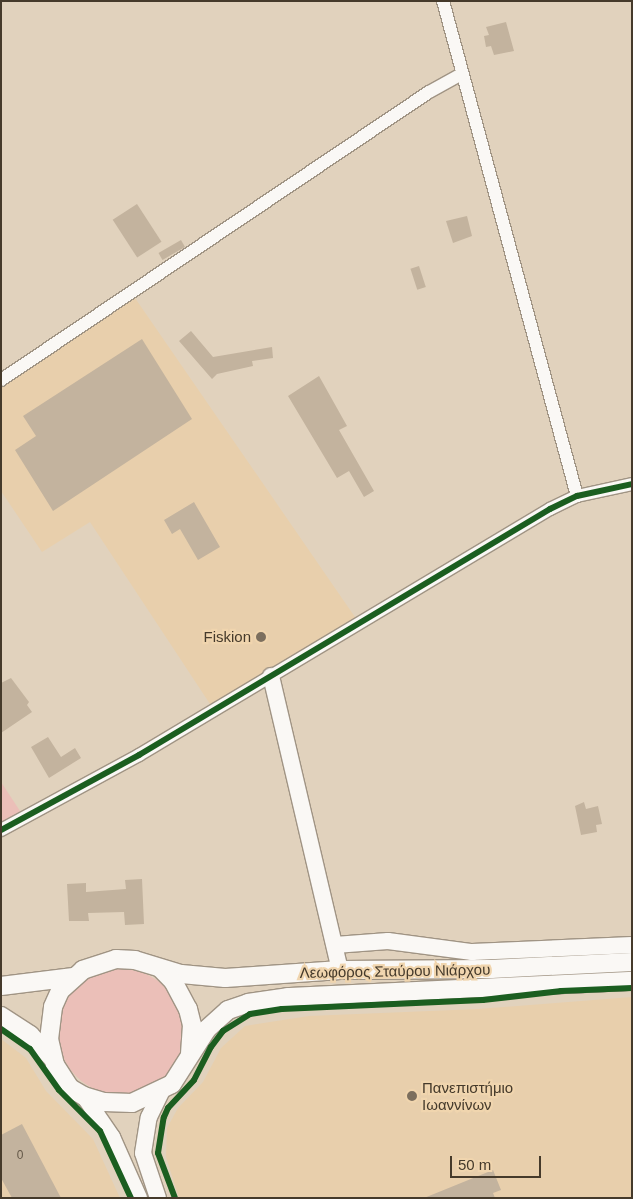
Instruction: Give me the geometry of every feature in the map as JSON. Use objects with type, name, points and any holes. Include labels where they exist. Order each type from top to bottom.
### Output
[{"type":"main road","name":"Λεωφόρος Σταύρου Νιάρχου","points":[[52,1058],[49,1031],[53,1007],[60,992],[73,976],[90,966],[116,959],[135,960],[187,975],[225,978],[340,970],[491,969],[632,962]]},
{"type":"main road","points":[[160,968],[173,981],[188,1009],[192,1025],[188,1062]]},
{"type":"main road","name":"Λεωφόρος Σταύρου Νιάρχου","points":[[1,986],[73,976]]},
{"type":"main road","name":"Λεωφόρος Σταύρου Νιάρχου","points":[[1,1016],[30,1035],[52,1058],[64,1081],[84,1096],[132,1103],[161,1092],[180,1076],[207,1029],[223,1014],[236,1007],[266,999],[632,981]]},
{"type":"street","points":[[443,1],[577,496]]},
{"type":"street","points":[[1,380],[429,92],[462,74]]},
{"type":"street","points":[[1,830],[139,755],[526,522],[577,496],[632,484]]},
{"type":"street","points":[[271,676],[340,970]]},
{"type":"street","points":[[335,945],[388,941],[472,952],[632,945]]},
{"type":"street","points":[[158,1198],[143,1153],[149,1117],[161,1092]]},
{"type":"street","points":[[84,1096],[112,1137],[139,1198]]},
{"type":"shaded area","points":[[135,298],[357,620],[212,707],[90,522],[42,552],[1,491],[1,387]]},
{"type":"shaded area","points":[[1,782],[22,814],[1,825]]},
{"type":"shaded area","points":[[121,969],[145,974],[165,988],[179,1008],[184,1032],[179,1056],[165,1076],[145,1090],[121,1095],[97,1090],[77,1076],[63,1056],[58,1032],[63,1008],[77,988],[97,974]]},
{"type":"shaded area","name":"Πανεπιστήμιο Ιωαννίνων","points":[[632,997],[632,1198],[179,1198],[166,1157],[167,1128],[178,1108],[203,1082],[221,1048],[245,1026],[309,1016],[478,1009]]},
{"type":"shaded area","points":[[1,1039],[26,1058],[46,1091],[93,1139],[120,1198],[1,1198]]},
{"type":"building","points":[[506,22],[514,51],[494,55],[491,46],[486,47],[484,36],[489,35],[486,27]]},
{"type":"building","points":[[137,204],[162,242],[137,258],[113,220]]},
{"type":"building","points":[[467,216],[472,236],[453,243],[446,221]]},
{"type":"building","points":[[181,240],[185,247],[162,260],[158,253]]},
{"type":"building","points":[[419,266],[426,287],[417,290],[410,269]]},
{"type":"building","points":[[191,331],[213,357],[272,347],[273,358],[252,361],[253,366],[217,374],[212,379],[179,341]]},
{"type":"building","points":[[142,339],[192,419],[53,511],[15,450],[36,436],[23,416]]},
{"type":"building","points":[[319,376],[347,426],[339,430],[374,491],[364,497],[349,471],[337,478],[288,396]]},
{"type":"building","points":[[194,502],[220,547],[198,560],[180,529],[172,534],[164,520]]},
{"type":"building","points":[[11,678],[29,702],[27,705],[32,712],[1,733],[1,683]]},
{"type":"building","points":[[48,737],[61,757],[75,748],[81,758],[49,778],[31,747]]},
{"type":"building","points":[[584,802],[586,809],[598,806],[602,824],[596,825],[597,832],[581,835],[575,806]]},
{"type":"building","points":[[142,879],[144,924],[125,925],[124,912],[88,913],[89,921],[69,921],[67,884],[86,883],[86,892],[126,889],[125,880]]},
{"type":"building","points":[[22,1124],[61,1198],[12,1198],[1,1178],[1,1135]]},
{"type":"building","points":[[493,1170],[501,1190],[493,1193],[495,1198],[424,1198]]},
{"type":"cycle path","points":[[1,830],[139,755],[550,509],[577,496],[632,484]]},
{"type":"cycle path","points":[[175,1198],[158,1153],[164,1117],[168,1108],[194,1080],[211,1047],[223,1031],[250,1014],[282,1009],[483,1000],[561,991],[632,988]]},
{"type":"cycle path","points":[[1,1029],[30,1049],[59,1090],[100,1131],[131,1198]]},
{"type":"place","name":"Fiskion","points":[[261,637]]},
{"type":"place","name":"Πανεπιστήμιο Ιωαννίνων","points":[[412,1096]]}]
